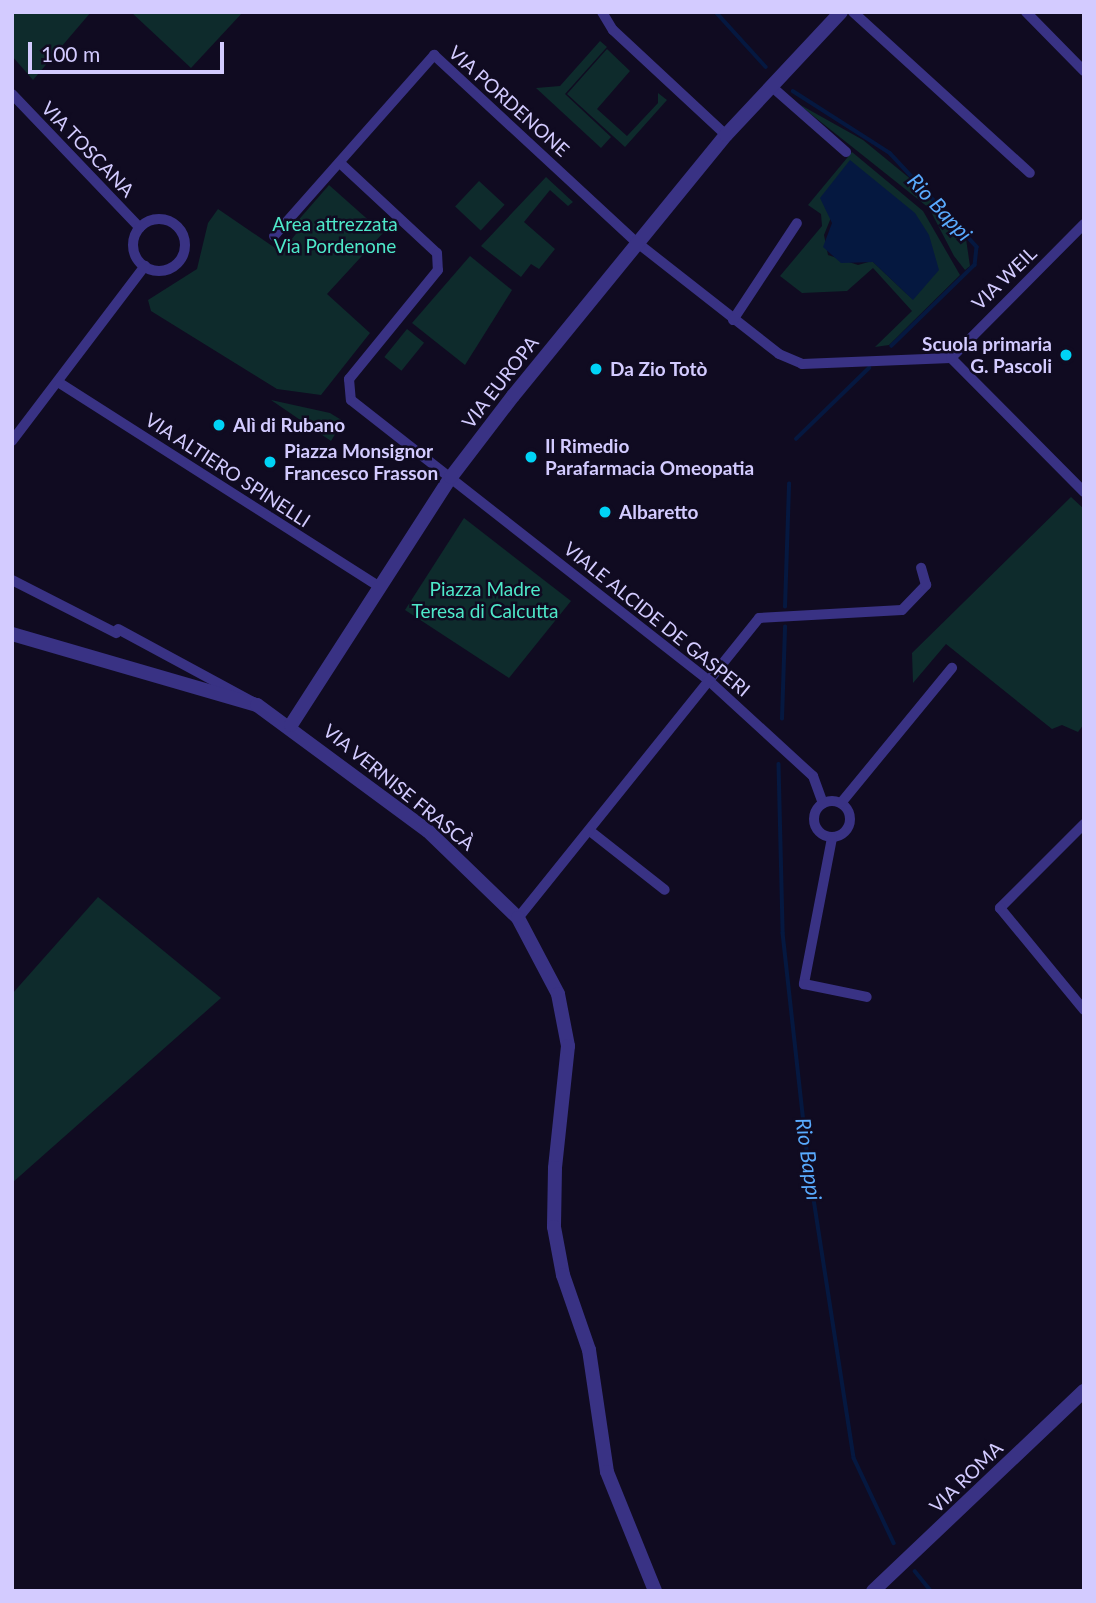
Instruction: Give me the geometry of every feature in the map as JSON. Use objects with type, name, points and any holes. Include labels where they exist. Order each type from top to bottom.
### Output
[{"type":"street","points":[[602,12],[613,30],[726,135]]},
{"type":"street","name":"VIA EUROPA","points":[[291,725],[451,477],[635,241],[726,135],[841,12]]},
{"type":"street","points":[[853,12],[1030,173]]},
{"type":"street","points":[[1026,12],[1084,71]]},
{"type":"street","name":"VIA PORDENONE","points":[[274,236],[435,55],[635,241]]},
{"type":"street","points":[[771,86],[846,152]]},
{"type":"street","name":"VIA TOSCANA","points":[[12,94],[141,228]]},
{"type":"street","points":[[340,163],[437,253],[438,261],[347,390],[361,409],[451,477]]},
{"type":"street","points":[[164,220],[185,239],[183,257],[170,269],[145,266],[134,248],[141,228],[164,220]]},
{"type":"street","points":[[733,320],[797,223]]},
{"type":"street","name":"VIA WEIL","points":[[951,358],[1084,224]]},
{"type":"street","points":[[635,241],[733,320],[790,361],[951,358],[1084,492]]},
{"type":"street","points":[[12,441],[145,266]]},
{"type":"street","name":"VIA ALTIERO SPINELLI","points":[[58,382],[380,587]]},
{"type":"street","name":"VIALE ALCIDE DE GASPERI","points":[[451,477],[707,679],[813,776],[822,803],[813,819],[832,838]]},
{"type":"street","points":[[518,918],[590,831],[707,679],[759,618],[902,610],[926,585],[920,568]]},
{"type":"street","name":"VIA VERNISE FRASCÀ","points":[[12,580],[117,631],[291,725],[428,831],[518,918],[558,994],[568,1046],[555,1168],[554,1227],[563,1275],[589,1350],[607,1472],[655,1591]]},
{"type":"street","name":"VIA VERNISE FRASCÀ","points":[[12,634],[257,705]]},
{"type":"street","points":[[841,803],[952,668]]},
{"type":"street","points":[[822,803],[841,803]]},
{"type":"street","points":[[841,803],[850,820],[832,838],[804,984],[867,997]]},
{"type":"street","points":[[1084,824],[1000,908],[1084,1010]]},
{"type":"street","points":[[590,831],[665,890]]},
{"type":"street","name":"VIA ROMA","points":[[873,1591],[1084,1391]]},
{"type":"green space","points":[[12,12],[91,12],[33,80],[12,56]]},
{"type":"green space","points":[[131,12],[243,12],[191,68]]},
{"type":"green space","points":[[600,41],[607,47],[565,94],[611,137],[601,148],[536,88],[560,86]]},
{"type":"green space","points":[[607,49],[630,71],[597,109],[627,136],[658,103],[658,93],[667,100],[625,147],[567,94]]},
{"type":"green space","points":[[797,103],[863,140],[913,181],[966,239],[970,266],[965,270],[954,256],[929,208]]},
{"type":"green space","points":[[852,152],[923,211],[960,275],[889,345],[875,347],[912,311],[873,268],[847,291],[802,293],[780,276],[822,226],[821,214],[808,205]],"holes":[[[832,215],[912,299],[872,261],[858,265],[828,255],[824,235]]]},
{"type":"green space","points":[[546,177],[573,202],[568,206],[550,190],[524,222],[555,249],[539,269],[531,264],[521,277],[481,246]]},
{"type":"green space","points":[[479,181],[505,205],[481,230],[455,207]]},
{"type":"green space","name":"Area attrezzata Via Pordenone","points":[[329,185],[383,233],[327,294],[370,333],[321,395],[277,389],[151,311],[148,300],[197,269],[208,223],[218,209],[281,252],[300,229],[295,224]]},
{"type":"green space","points":[[470,256],[512,290],[465,365],[412,323]]},
{"type":"green space","points":[[407,329],[424,343],[401,371],[384,357]]},
{"type":"green space","points":[[271,400],[330,413],[343,421],[331,441]]},
{"type":"green space","points":[[1071,497],[1084,509],[1084,724],[1078,732],[1062,725],[1052,729],[946,644],[913,683],[912,653]]},
{"type":"green space","name":"Piazza Madre Teresa di Calcutta","points":[[464,518],[571,601],[509,678],[405,610]]},
{"type":"green space","points":[[98,897],[221,998],[12,1183],[12,994]]},
{"type":"water","points":[[850,160],[915,213],[929,235],[939,270],[913,300],[873,262],[841,263],[823,247],[832,223],[820,198]]},
{"type":"waterway","name":"Rio Bappi","points":[[716,12],[766,67]]},
{"type":"waterway","name":"Rio Bappi","points":[[793,91],[890,153],[977,247],[975,265],[892,346]]},
{"type":"waterway","name":"Rio Bappi","points":[[796,439],[869,368]]},
{"type":"waterway","name":"Rio Bappi","points":[[785,607],[789,484]]},
{"type":"waterway","points":[[782,719],[785,627]]},
{"type":"waterway","name":"Rio Bappi","points":[[779,764],[783,933],[809,1167],[854,1458],[894,1543]]},
{"type":"waterway","name":"Rio Bappi","points":[[915,1571],[931,1591]]},
{"type":"place","name":"Scuola primaria G. Pascoli","points":[[1066,355]]},
{"type":"place","name":"Da Zio Totò","points":[[596,369]]},
{"type":"place","name":"Alì di Rubano","points":[[219,425]]},
{"type":"place","name":"Il Rimedio Parafarmacia Omeopatia","points":[[531,457]]},
{"type":"place","name":"Piazza Monsignor Francesco Frasson","points":[[270,462]]},
{"type":"place","name":"Albaretto","points":[[605,512]]}]
